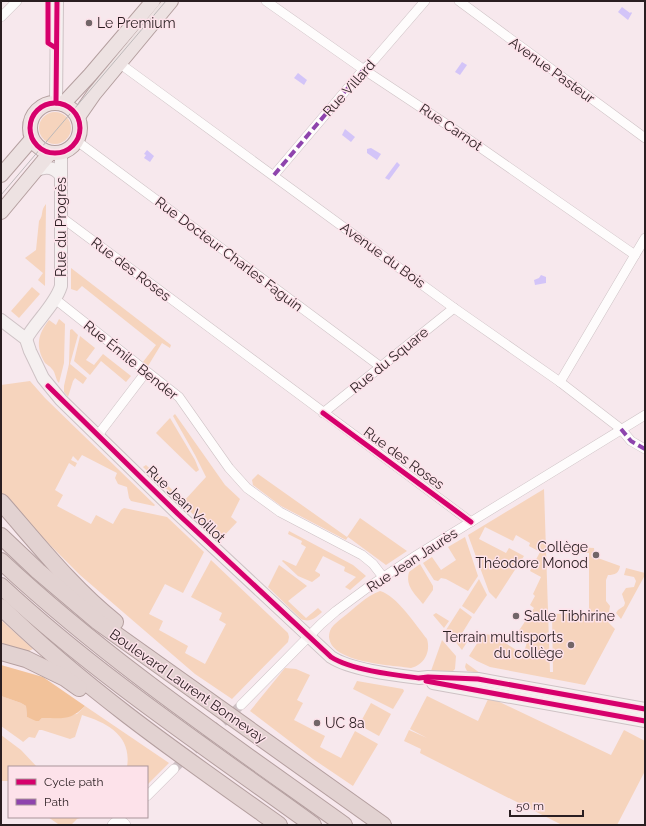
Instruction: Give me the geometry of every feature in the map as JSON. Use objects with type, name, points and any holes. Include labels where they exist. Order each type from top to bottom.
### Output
[{"type":"highway","points":[[1,502],[63,572],[102,611],[137,640],[167,671]]},
{"type":"highway","name":"Boulevard Laurent Bonnevay","points":[[1,536],[38,571],[97,621],[383,825]]},
{"type":"highway","points":[[1,561],[84,634],[141,678],[344,825]]},
{"type":"highway","points":[[1,586],[68,645],[128,692],[313,825]]},
{"type":"highway","points":[[1,607],[62,663],[105,698],[279,825]]},
{"type":"highway","points":[[1,652],[26,658],[65,678],[154,744],[238,796]]},
{"type":"main road","points":[[60,103],[90,76],[153,1]]},
{"type":"main road","points":[[78,117],[94,94],[171,1]]},
{"type":"main road","points":[[1,212],[37,170],[56,153],[70,149],[77,141],[81,130],[78,117],[73,110],[60,103],[48,104],[40,108],[34,114],[30,131],[32,139],[40,149],[56,153]]},
{"type":"main road","points":[[1,175],[32,139]]},
{"type":"street","points":[[1,17],[17,1]]},
{"type":"street","points":[[57,1],[60,103]]},
{"type":"street","name":"Rue Carnot","points":[[266,1],[364,70],[458,132],[635,254]]},
{"type":"street","name":"Rue Villard","points":[[274,175],[425,1]]},
{"type":"street","name":"Avenue Pasteur","points":[[459,1],[645,138]]},
{"type":"street","name":"Avenue du Bois","points":[[119,63],[454,308],[560,382],[621,429],[631,441],[645,449]]},
{"type":"street","name":"Rue Docteur Charles Faguin","points":[[77,141],[381,367]]},
{"type":"street","name":"Rue du Progrès","points":[[26,339],[32,328],[55,299],[61,286],[61,176],[56,153]]},
{"type":"street","points":[[37,170],[42,168],[53,169],[61,176]]},
{"type":"street","name":"Rue des Roses","points":[[61,217],[471,522]]},
{"type":"street","points":[[560,382],[645,238]]},
{"type":"street","name":"Rue Émile Bender","points":[[55,299],[179,397],[229,468],[247,488],[280,512],[362,555],[373,564],[383,577]]},
{"type":"street","name":"Rue du Square","points":[[323,413],[454,308]]},
{"type":"street","points":[[1,320],[26,339]]},
{"type":"street","name":"Rue Jean Voillot","points":[[26,339],[36,364],[48,386],[178,514],[331,658],[350,666],[419,678]]},
{"type":"street","points":[[98,435],[146,372]]},
{"type":"street","name":"Rue Jean Jaurès","points":[[241,705],[336,611],[383,577],[645,415]]},
{"type":"street","points":[[419,678],[478,679],[645,709]]},
{"type":"street","points":[[419,678],[428,683],[645,721]]},
{"type":"street","points":[[148,795],[174,769]]},
{"type":"street","points":[[112,825],[116,821],[125,821]]},
{"type":"shaded area","points":[[622,7],[632,13],[628,20],[618,12]]},
{"type":"shaded area","points":[[462,62],[467,65],[460,75],[455,72]]},
{"type":"shaded area","points":[[298,73],[307,80],[304,85],[294,78]]},
{"type":"shaded area","points":[[55,112],[64,115],[68,119],[71,128],[68,137],[64,141],[55,144],[46,141],[42,137],[39,128],[42,119],[46,115]]},
{"type":"shaded area","points":[[345,129],[355,137],[351,142],[342,135]]},
{"type":"shaded area","points":[[371,148],[381,154],[377,160],[367,153],[367,149]]},
{"type":"shaded area","points":[[147,150],[154,156],[150,162],[144,158],[146,155],[144,154]]},
{"type":"shaded area","points":[[397,162],[400,165],[389,180],[385,178]]},
{"type":"shaded area","points":[[46,204],[45,286],[38,280],[43,273],[25,258],[36,250],[39,221]]},
{"type":"shaded area","points":[[71,268],[171,345],[170,348],[162,343],[148,366],[143,362],[156,345],[82,286],[77,291],[71,289]]},
{"type":"shaded area","points":[[541,275],[546,277],[546,283],[535,285],[534,280],[539,278]]},
{"type":"shaded area","points":[[32,287],[40,294],[19,318],[11,311]]},
{"type":"shaded area","points":[[59,319],[65,324],[64,363],[59,383],[53,371],[45,363],[42,357],[39,340],[42,330],[49,320],[56,325]]},
{"type":"shaded area","points":[[72,329],[78,335],[70,364],[87,378],[83,384],[75,378],[68,397],[64,392],[64,386],[69,364],[70,330]]},
{"type":"shaded area","points":[[80,336],[95,348],[86,360],[94,365],[103,354],[131,376],[126,382],[101,361],[90,375],[74,361]]},
{"type":"shaded area","points":[[30,381],[45,398],[155,505],[131,501],[127,487],[118,484],[115,478],[117,473],[82,455],[78,461],[73,456],[71,460],[77,463],[75,467],[69,463],[55,490],[63,495],[57,506],[91,524],[96,515],[113,524],[121,510],[124,508],[167,517],[204,552],[183,593],[165,584],[149,614],[163,621],[159,630],[188,646],[185,653],[205,664],[226,624],[219,620],[222,613],[191,597],[211,560],[288,633],[288,642],[232,699],[195,674],[80,575],[1,493],[1,385]]},
{"type":"shaded area","points":[[175,414],[225,485],[240,499],[231,517],[237,522],[220,540],[199,520],[201,517],[198,514],[195,516],[143,467],[146,465],[184,501],[206,477],[173,416]]},
{"type":"shaded area","points":[[170,418],[195,460],[199,470],[196,472],[156,433]]},
{"type":"shaded area","points":[[258,474],[347,537],[360,518],[407,551],[386,565],[348,537],[346,540],[281,506],[253,485],[252,480]]},
{"type":"shaded area","points":[[544,489],[550,672],[553,672],[552,614],[589,613],[589,619],[605,619],[615,629],[585,685],[490,667],[469,656],[483,634],[493,635],[521,653],[525,649],[528,638],[518,632],[534,608],[530,605],[535,596],[533,594],[541,577],[530,571],[540,552],[529,546],[530,543],[516,535],[513,541],[485,527],[479,539],[506,553],[509,548],[524,556],[496,599],[489,592],[468,535]]},
{"type":"shaded area","points":[[289,531],[353,565],[366,576],[350,590],[345,587],[356,577],[344,571],[345,567],[323,556],[315,571],[320,574],[320,576],[312,582],[298,576],[282,561],[283,560],[296,566],[306,547],[301,544],[302,541],[288,534]]},
{"type":"shaded area","points":[[465,537],[478,576],[468,591],[446,579],[441,578],[438,581],[434,580],[423,563],[432,557],[441,570],[456,560],[448,547]]},
{"type":"shaded area","points":[[575,547],[594,548],[595,557],[620,566],[618,572],[608,575],[606,580],[606,601],[610,606],[609,612],[589,613],[589,553],[575,553]]},
{"type":"shaded area","points":[[420,564],[433,586],[433,590],[423,604],[414,593],[408,582],[409,572]]},
{"type":"shaded area","points":[[279,565],[307,586],[288,601],[306,618],[318,608],[322,612],[315,618],[310,620],[301,619],[268,587]]},
{"type":"shaded area","points":[[626,568],[645,573],[645,575],[621,619],[616,613],[624,606],[625,603],[622,594],[626,588],[634,587],[636,581],[634,577],[624,575]]},
{"type":"shaded area","points":[[479,579],[487,595],[474,614],[462,606]]},
{"type":"shaded area","points":[[380,591],[393,598],[399,604],[427,639],[427,653],[420,664],[411,668],[377,664],[351,657],[332,646],[329,637],[332,627],[365,599]]},
{"type":"shaded area","points":[[460,608],[472,617],[461,635],[467,642],[462,650],[446,630]]},
{"type":"shaded area","points":[[436,613],[449,621],[444,628],[433,615]]},
{"type":"shaded area","points":[[1,620],[33,649],[27,652],[1,643]]},
{"type":"shaded area","points":[[442,640],[456,656],[455,669],[452,672],[431,671]]},
{"type":"shaded area","points":[[466,663],[480,673],[467,671],[465,667]]},
{"type":"shaded area","points":[[1,665],[43,677],[85,706],[80,711],[66,718],[42,718],[39,721],[36,721],[27,717],[26,706],[1,696]]},
{"type":"shaded area","points":[[285,668],[296,669],[310,675],[297,700],[303,703],[294,720],[325,736],[320,747],[341,758],[355,731],[378,744],[353,786],[313,759],[250,711]]},
{"type":"shaded area","points":[[357,681],[403,689],[404,691],[393,709],[353,689]]},
{"type":"shaded area","points":[[1,696],[26,706],[27,717],[39,721],[42,718],[77,714],[85,706],[169,763],[148,784],[148,766],[127,766],[128,756],[126,747],[116,732],[101,722],[82,715],[75,737],[70,739],[39,730],[35,738],[29,737],[23,742],[1,726]]},
{"type":"shaded area","points":[[427,696],[478,721],[489,697],[611,755],[624,730],[645,741],[645,771],[617,825],[562,825],[420,753],[421,749],[404,741],[409,730],[427,738],[410,729]]},
{"type":"shaded area","points":[[371,703],[391,714],[379,736],[359,725]]},
{"type":"shaded area","points":[[1,735],[21,750],[36,766],[8,766],[8,781],[1,781]]},
{"type":"shaded area","points":[[49,818],[80,818],[71,825],[57,825],[58,824]]},
{"type":"tunnel","points":[[174,769],[241,705]]},
{"type":"tram line","points":[[1,195],[166,1]]},
{"type":"marked path","points":[[274,175],[364,69]]},
{"type":"marked path","points":[[621,429],[631,441],[645,449]]},
{"type":"cycle path","points":[[48,1],[48,43],[56,48]]},
{"type":"cycle path","points":[[56,103],[57,1]]},
{"type":"cycle path","points":[[50,103],[60,103],[73,110],[80,123],[80,128],[80,133],[73,146],[60,153],[50,153],[41,149],[34,142],[30,133],[30,123],[34,114],[41,107],[50,103]]},
{"type":"cycle path","points":[[48,386],[178,514],[331,657],[340,662],[361,669],[419,678],[478,679],[645,709]]},
{"type":"cycle path","points":[[323,413],[471,522]]},
{"type":"cycle path","points":[[426,681],[645,721]]},
{"type":"place","name":"Le Premium","points":[[89,23]]},
{"type":"place","name":"Collège Théodore Monod","points":[[596,555]]},
{"type":"place","name":"Salle Tibhirine","points":[[516,616]]},
{"type":"place","name":"Terrain multisports du collège","points":[[571,645]]},
{"type":"place","name":"UC 8a","points":[[317,723]]}]
